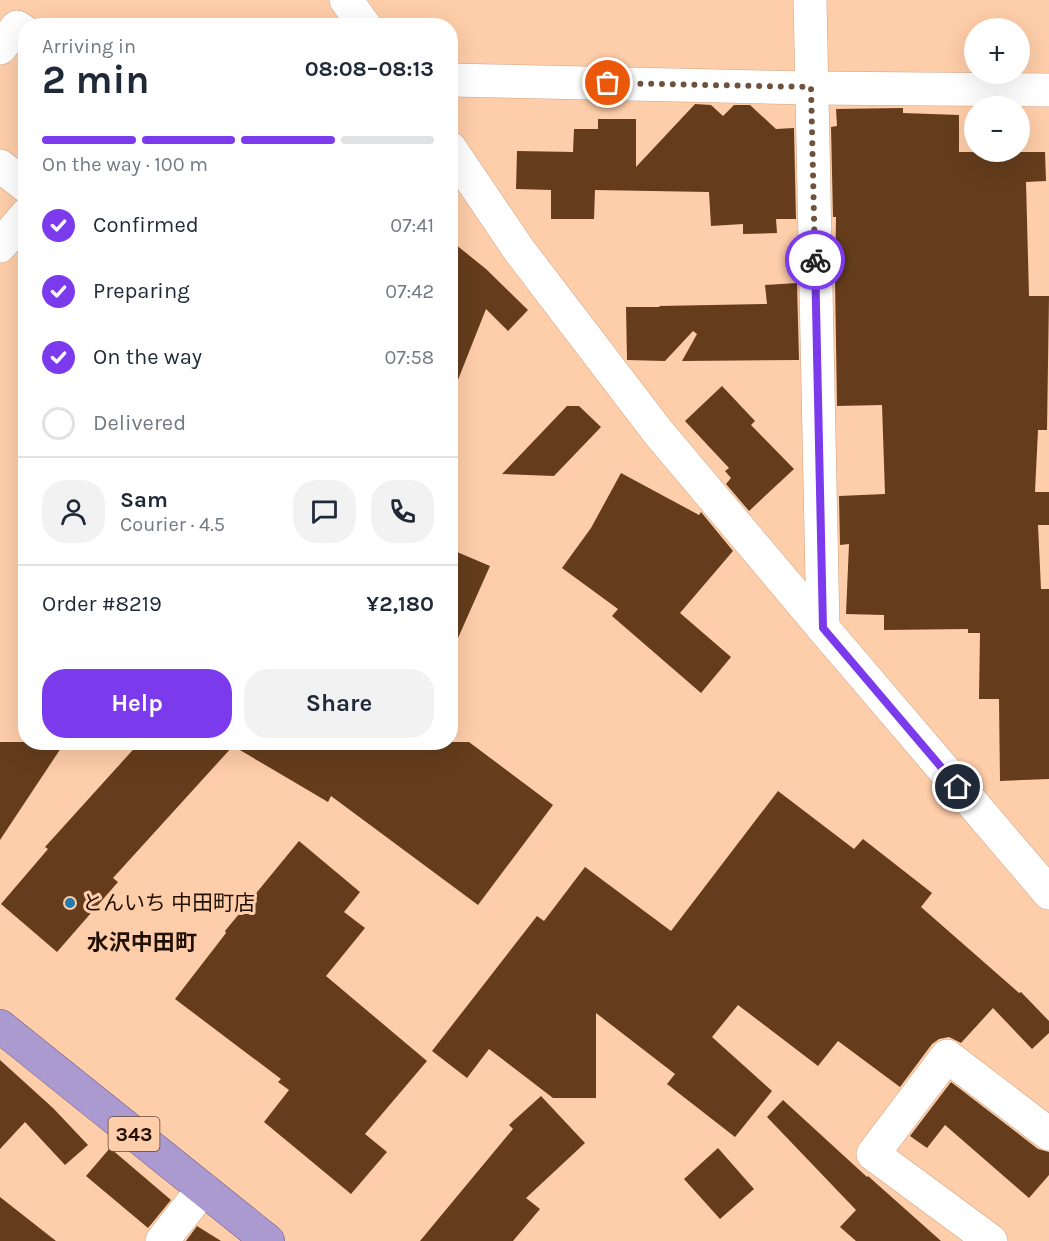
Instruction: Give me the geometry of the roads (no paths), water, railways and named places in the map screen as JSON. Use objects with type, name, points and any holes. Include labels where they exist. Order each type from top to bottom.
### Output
[{"type":"highway","name":"343","points":[[0,1026],[268,1241]]},
{"type":"street","points":[[346,0],[359,18]]},
{"type":"street","points":[[810,0],[823,628]]},
{"type":"street","points":[[0,48],[18,28]]},
{"type":"street","points":[[458,80],[1049,90]]},
{"type":"street","points":[[458,165],[519,250],[658,432],[1049,893]]},
{"type":"street","points":[[0,166],[18,180]]},
{"type":"street","points":[[0,246],[18,225]]},
{"type":"street","points":[[991,1241],[873,1154],[946,1056],[1049,1134]]},
{"type":"street","points":[[162,1241],[203,1189]]},
{"type":"place","name":"とんいち 中田町店","points":[[70,903]]},
{"type":"district","name":"水沢中田町","points":[[142,943]]}]
